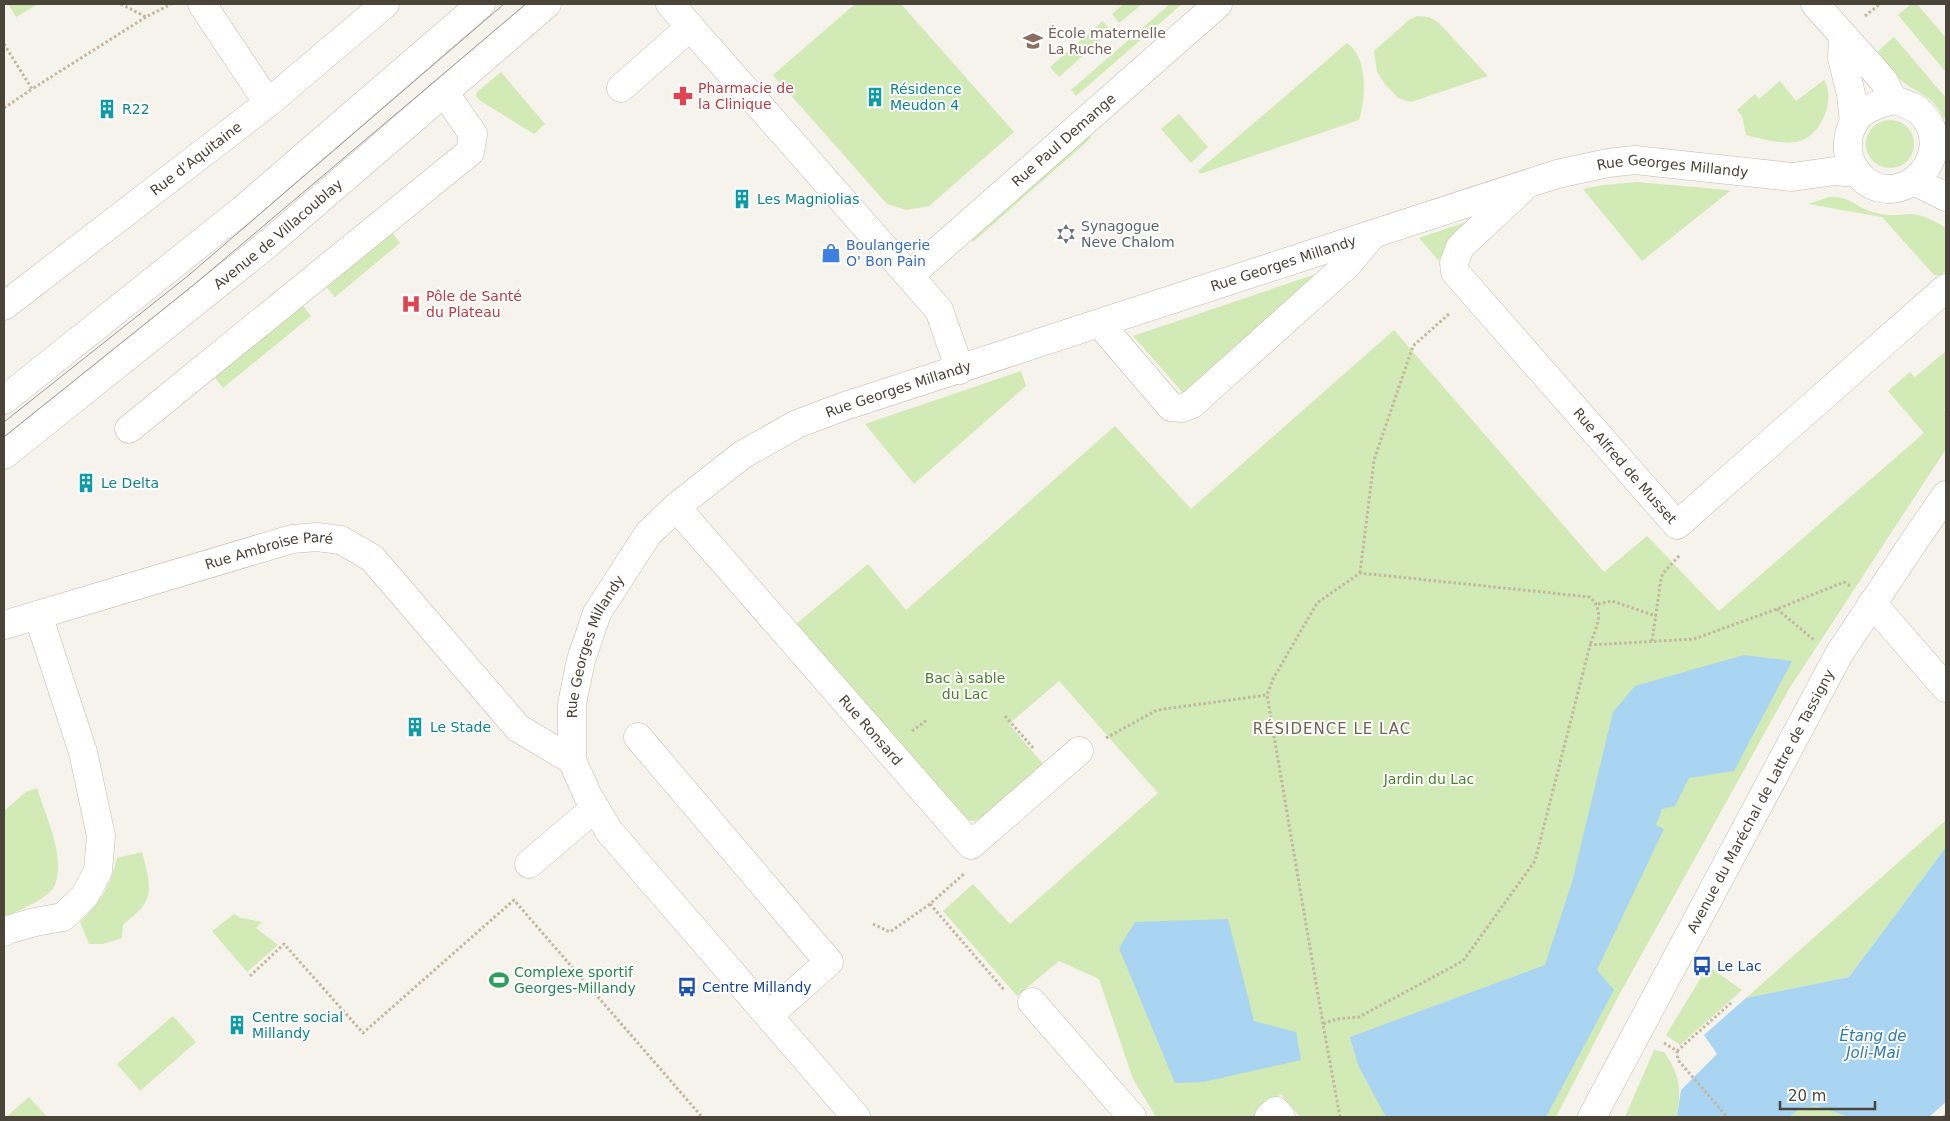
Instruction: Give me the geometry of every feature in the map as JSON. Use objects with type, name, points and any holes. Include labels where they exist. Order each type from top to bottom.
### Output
[{"type":"street","points":[[202,4],[268,103]]},
{"type":"street","name":"Rue d’Aquitaine","points":[[4,306],[268,103],[385,4]]},
{"type":"street","points":[[4,400],[242,210],[481,4]]},
{"type":"street","name":"Avenue de Villacoublay","points":[[4,454],[269,243],[547,4]]},
{"type":"street","points":[[670,4],[939,310],[960,370]]},
{"type":"street","name":"Rue Paul Demange","points":[[909,276],[1218,4]]},
{"type":"street","points":[[1815,4],[1884,81],[1893,100]]},
{"type":"street","points":[[621,88],[690,27]]},
{"type":"street","points":[[1843,35],[1842,58],[1851,94],[1854,123]]},
{"type":"street","points":[[129,430],[470,152],[473,134],[444,92]]},
{"type":"street","points":[[1893,100],[1915,108],[1926,118],[1933,130],[1936,144],[1934,159],[1927,172],[1916,182],[1904,188],[1892,189],[1873,185],[1858,173],[1851,162],[1848,149],[1849,135],[1854,123],[1862,112],[1874,105],[1893,100]]},
{"type":"street","name":"Rue Georges Millandy","points":[[856,1117],[609,830],[588,796],[572,760],[572,704],[581,660],[597,613],[648,534],[676,507],[742,455],[797,424],[842,407],[1528,183],[1608,163],[1634,160],[1792,177],[1836,171],[1858,173]]},
{"type":"street","points":[[1916,182],[1946,197]]},
{"type":"street","name":"Rue Alfred de Musset","points":[[1528,183],[1460,247],[1454,263],[1455,272],[1677,525],[1946,288]]},
{"type":"street","points":[[1100,324],[1171,407],[1182,408],[1192,404],[1347,265],[1373,234]]},
{"type":"street","name":"Avenue du Maréchal de Lattre de Tassigny","points":[[1592,1117],[1835,661],[1946,495]]},
{"type":"street","name":"Rue Ronsard","points":[[676,507],[971,845]]},
{"type":"street","name":"Rue Ambroise Paré","points":[[4,625],[292,539],[317,537],[341,540],[372,558],[518,728],[572,760]]},
{"type":"street","points":[[1872,603],[1946,688]]},
{"type":"street","points":[[4,932],[35,922],[62,917],[84,897],[98,871],[101,836],[83,752],[38,615]]},
{"type":"street","points":[[638,738],[829,962],[769,1015]]},
{"type":"street","points":[[971,845],[1079,751]]},
{"type":"street","points":[[529,864],[596,808]]},
{"type":"street","points":[[1032,1002],[1132,1117]]},
{"type":"street","points":[[1269,1117],[1276,1111],[1281,1117]]},
{"type":"path","points":[[121,4],[146,17]]},
{"type":"path","points":[[4,108],[146,17],[171,4]]},
{"type":"path","points":[[4,44],[32,89]]},
{"type":"path","points":[[1360,573],[1374,460],[1412,346],[1474,294]]},
{"type":"path","points":[[1652,641],[1660,579],[1663,573],[1688,547],[1677,525]]},
{"type":"path","points":[[1323,1024],[1336,1019],[1359,1017],[1463,961],[1535,862],[1600,612],[1598,604],[1590,597],[1360,573],[1317,603],[1273,679],[1267,695],[1323,1024],[1340,1117]]},
{"type":"path","points":[[1590,646],[1694,638],[1777,609],[1844,582],[1872,603]]},
{"type":"path","points":[[1598,604],[1612,601],[1656,616]]},
{"type":"path","points":[[1777,609],[1818,643]]},
{"type":"path","points":[[1079,751],[1109,737],[1157,710],[1267,695]]},
{"type":"path","points":[[1005,716],[1054,772]]},
{"type":"path","points":[[873,924],[890,932],[930,904],[970,869],[971,845]]},
{"type":"path","points":[[250,976],[284,944],[363,1033],[514,900],[702,1117]]},
{"type":"path","points":[[930,904],[1014,1001],[1032,1002]]},
{"type":"path","points":[[1677,1051],[1732,1002]]},
{"type":"path","points":[[1678,1060],[1727,1117]]},
{"type":"green space","points":[[8,4],[38,4],[16,17]]},
{"type":"green space","points":[[855,4],[901,4],[1014,132],[929,206],[906,210],[887,204],[773,75]]},
{"type":"green space","points":[[1123,4],[1142,4],[1119,23],[1112,14]]},
{"type":"green space","points":[[1170,4],[1182,4],[1076,96],[1071,90]]},
{"type":"green space","points":[[1911,4],[1917,4],[1946,38],[1945,71],[1898,15]]},
{"type":"green space","points":[[1417,16],[1429,17],[1439,23],[1488,76],[1411,102],[1398,98],[1377,72],[1374,51],[1409,20]]},
{"type":"green space","points":[[1103,21],[1111,31],[1059,77],[1050,67]]},
{"type":"green space","points":[[1894,37],[1946,98],[1946,117],[1943,118],[1936,105],[1899,79],[1878,51]]},
{"type":"green space","points":[[1347,43],[1354,49],[1359,58],[1364,78],[1363,101],[1359,120],[1200,174],[1198,171]]},
{"type":"green space","points":[[501,72],[545,124],[534,134],[479,100],[476,96],[477,92]]},
{"type":"green space","points":[[1824,80],[1828,88],[1828,98],[1824,117],[1819,126],[1805,139],[1796,142],[1784,142],[1764,140],[1746,135],[1742,116],[1737,110],[1755,94],[1759,99],[1780,81],[1796,101]]},
{"type":"green space","points":[[1179,114],[1208,147],[1191,163],[1161,129]]},
{"type":"green space","points":[[1885,120],[1895,120],[1904,124],[1910,130],[1913,135],[1913,153],[1904,164],[1895,168],[1885,168],[1876,164],[1870,158],[1866,149],[1866,139],[1870,130],[1876,124]]},
{"type":"green space","points":[[1086,132],[1091,138],[973,242],[968,236]]},
{"type":"green space","points":[[1637,182],[1730,191],[1642,261],[1583,189]]},
{"type":"green space","points":[[1829,197],[1843,198],[1869,211],[1880,214],[1919,215],[1946,228],[1946,270],[1941,275],[1934,275],[1882,217],[1808,204]]},
{"type":"green space","points":[[1466,222],[1467,226],[1450,240],[1439,261],[1419,238]]},
{"type":"green space","points":[[389,229],[400,243],[335,297],[323,283]]},
{"type":"green space","points":[[1322,272],[1184,394],[1133,336]]},
{"type":"green space","points":[[300,302],[311,316],[223,388],[212,374]]},
{"type":"green space","name":"Jardin du Lac","points":[[1394,330],[1604,572],[1647,536],[1719,611],[1924,433],[1888,391],[1910,372],[1915,377],[1946,351],[1946,407],[1944,410],[1946,412],[1946,449],[1789,689],[1619,995],[1556,1117],[1300,1117],[1281,1094],[1254,1117],[1156,1117],[1133,1079],[1099,979],[1059,961],[1017,996],[943,911],[973,884],[1010,924],[1158,793],[1059,681],[1009,724],[1043,764],[980,818],[974,821],[967,820],[796,624],[868,564],[906,610],[1115,426],[1191,509]]},
{"type":"green space","points":[[1021,371],[1026,386],[914,484],[865,424]]},
{"type":"green space","points":[[37,788],[53,836],[58,862],[58,874],[52,890],[40,900],[4,917],[4,811],[26,792]]},
{"type":"green space","points":[[1946,820],[1946,847],[1849,977],[1746,998]]},
{"type":"green space","points":[[142,852],[149,887],[147,900],[139,911],[123,925],[122,938],[103,944],[89,944],[80,922],[104,893],[117,858]]},
{"type":"green space","points":[[234,914],[241,918],[262,922],[256,928],[278,945],[247,972],[212,931]]},
{"type":"green space","points":[[1708,966],[1742,990],[1680,1045],[1666,1035]]},
{"type":"green space","points":[[173,1016],[196,1042],[140,1091],[117,1064]]},
{"type":"green space","points":[[1654,1050],[1664,1052],[1677,1076],[1679,1098],[1677,1117],[1625,1117]]},
{"type":"green space","points":[[29,1097],[47,1117],[6,1117]]},
{"type":"green space","points":[[1817,1106],[1849,1117],[1789,1117],[1801,1108]]},
{"type":"water","points":[[1744,655],[1792,661],[1734,771],[1689,778],[1675,806],[1662,809],[1656,825],[1664,829],[1597,970],[1614,990],[1546,1117],[1386,1117],[1358,1065],[1350,1037],[1545,965],[1572,882],[1613,712],[1635,686]]},
{"type":"water","name":"Étang de Joli-Mai","points":[[1946,847],[1946,1102],[1929,1117],[1849,1117],[1817,1106],[1801,1108],[1789,1117],[1677,1117],[1681,1090],[1717,1054],[1704,1035],[1746,998],[1849,977]]},
{"type":"water","points":[[1228,919],[1254,1021],[1296,1032],[1301,1060],[1203,1082],[1175,1083],[1119,948],[1135,922]]},
{"type":"tram line","points":[[4,422],[189,275],[504,4]]},
{"type":"tram line","points":[[4,437],[196,283],[526,4]]},
{"type":"place","name":"École maternelle La Ruche","points":[[1033,41]]},
{"type":"place","name":"Pharmacie de la Clinique","points":[[683,96]]},
{"type":"place","name":"Résidence Meudon 4","points":[[875,97]]},
{"type":"place","name":"R22","points":[[107,109]]},
{"type":"place","name":"Les Magniolias","points":[[742,199]]},
{"type":"place","name":"Synagogue Neve Chalom","points":[[1066,234]]},
{"type":"place","name":"Boulangerie O' Bon Pain","points":[[831,253]]},
{"type":"place","name":"Pôle de Santé du Plateau","points":[[411,304]]},
{"type":"place","name":"Le Delta","points":[[86,483]]},
{"type":"place","name":"Le Stade","points":[[415,727]]},
{"type":"place","name":"Le Lac","points":[[1702,966]]},
{"type":"place","name":"Complexe sportif Georges-Millandy","points":[[499,980]]},
{"type":"place","name":"Centre Millandy","points":[[687,987]]},
{"type":"place","name":"Centre social Millandy","points":[[237,1025]]},
{"type":"district","name":"RÉSIDENCE LE LAC","points":[[1332,729]]},
{"type":"park label","name":"Bac à sable du Lac","points":[[965,686]]}]
